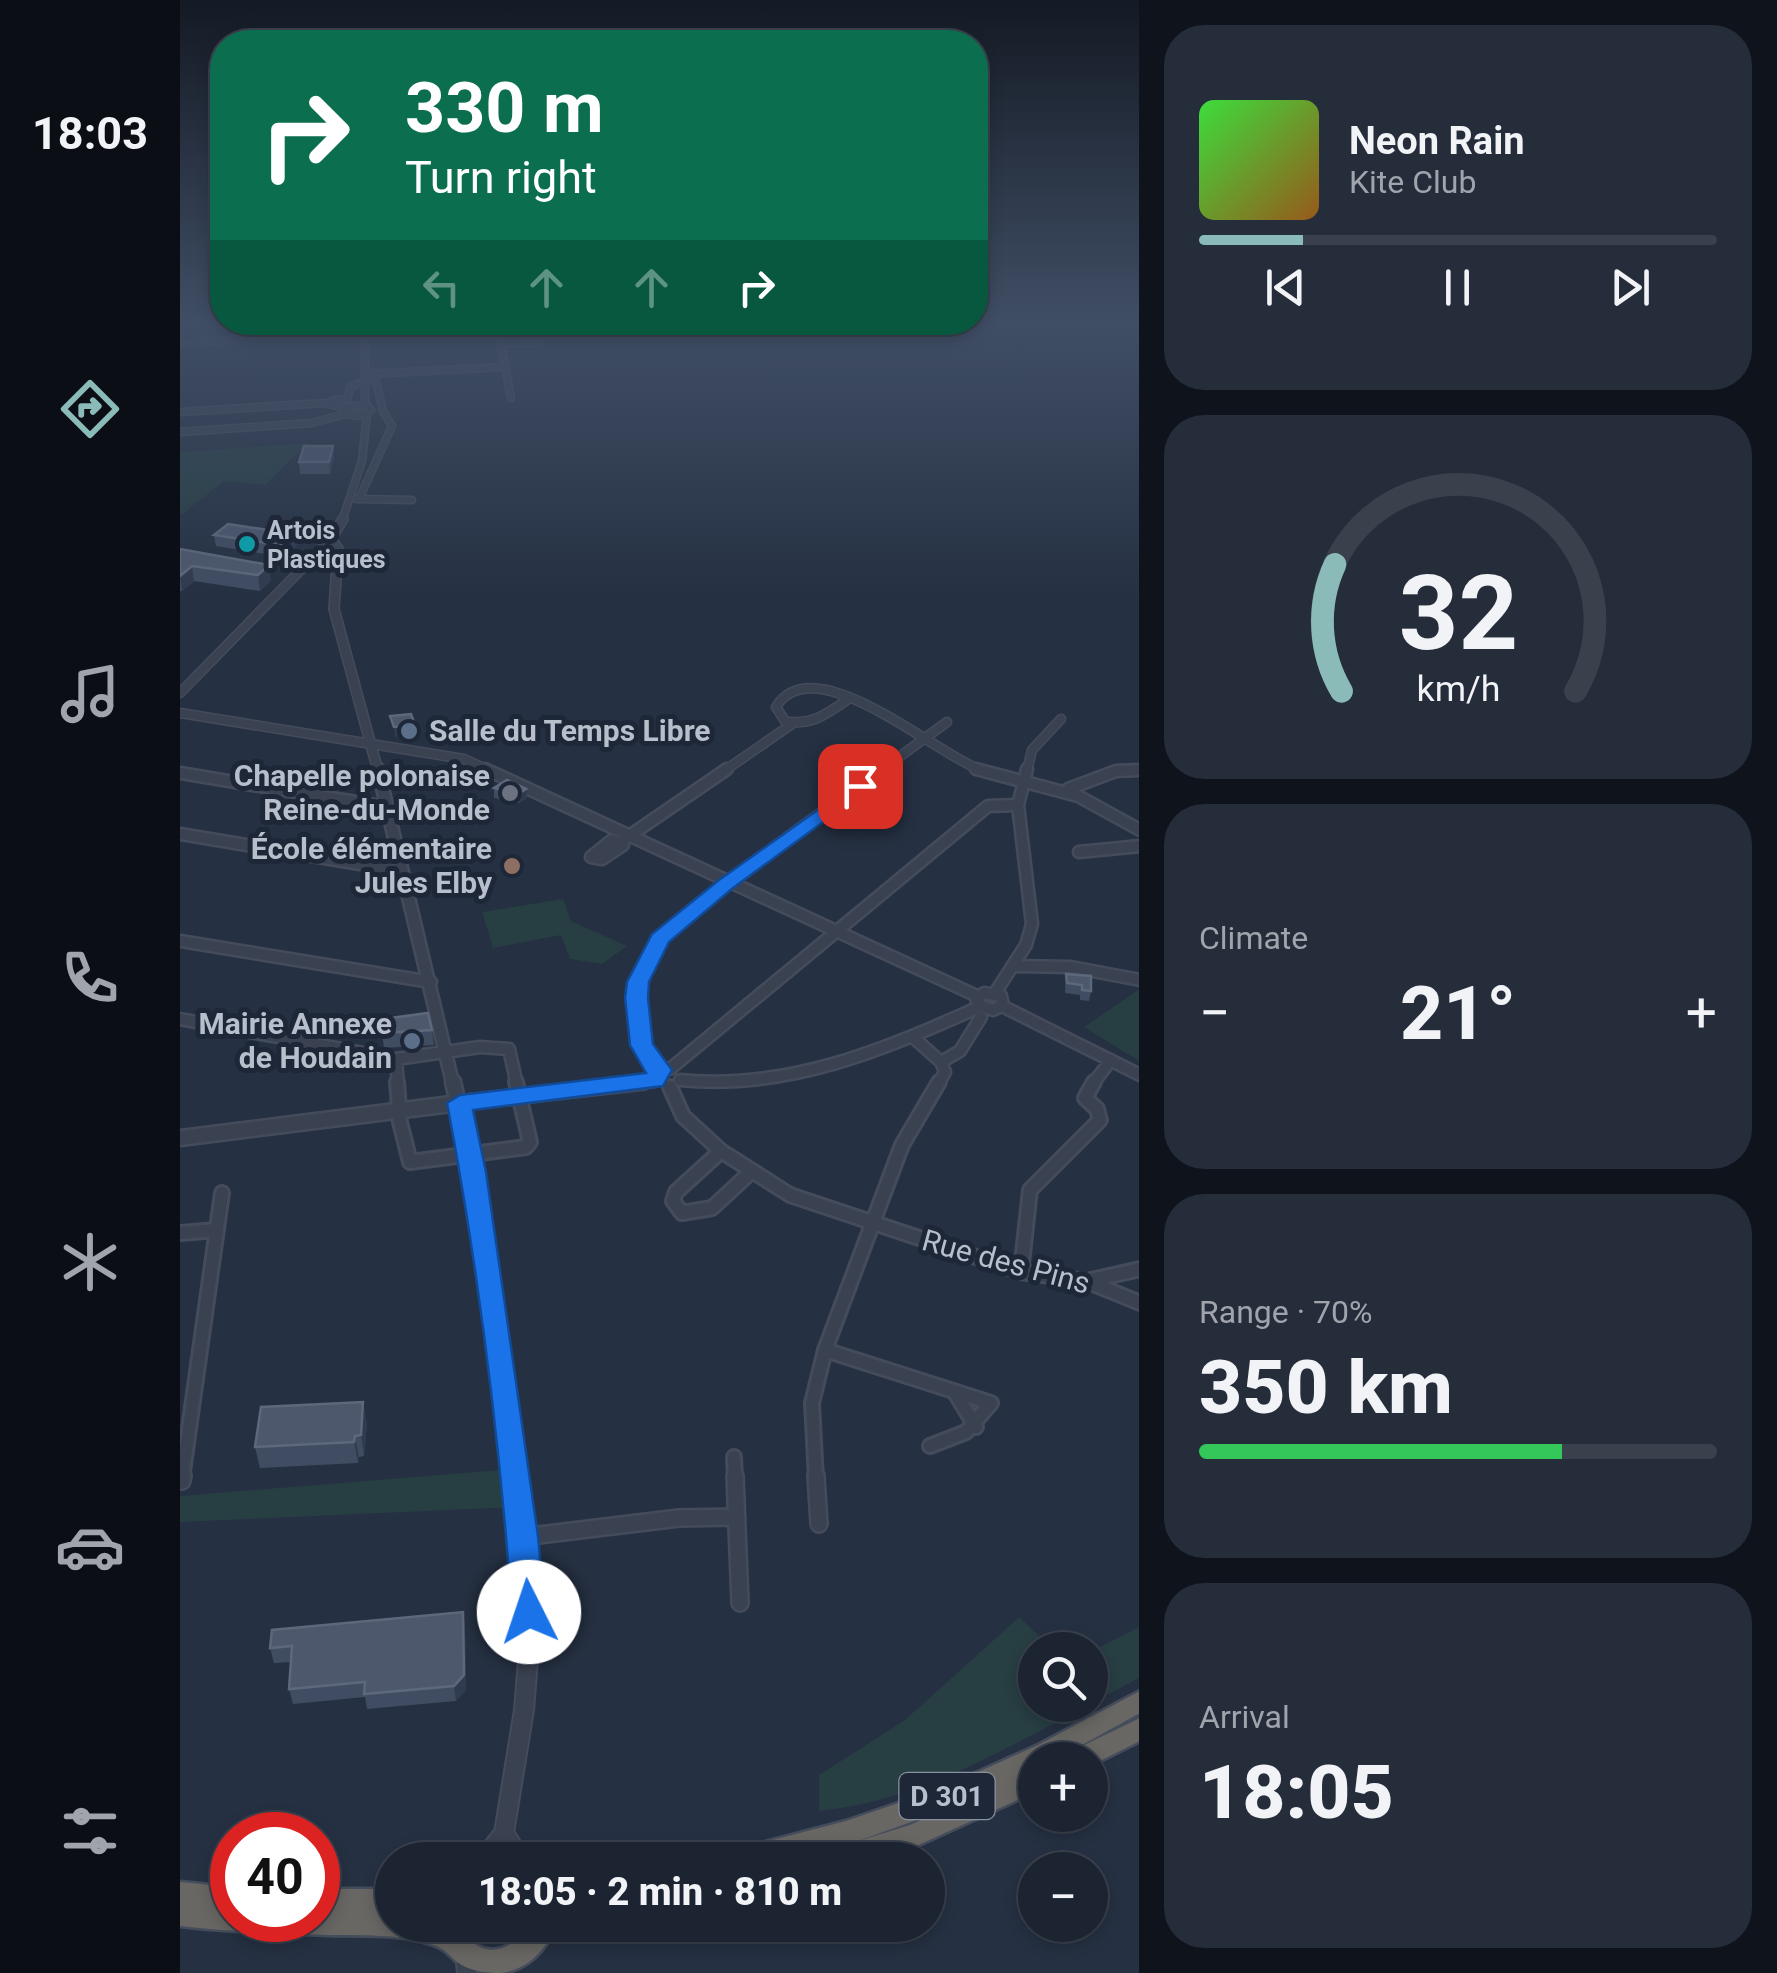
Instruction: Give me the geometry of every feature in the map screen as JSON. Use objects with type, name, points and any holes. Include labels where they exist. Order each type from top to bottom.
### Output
[{"type":"highway","name":"D 301","points":[[817,1842],[953,1794],[1139,1701]]},
{"type":"highway","points":[[1108,1745],[1139,1730]]},
{"type":"highway","name":"D 301","points":[[893,1842],[1018,1788]]},
{"type":"highway","points":[[180,1894],[210,1897]]},
{"type":"highway","points":[[340,1901],[375,1900]]},
{"type":"highway","points":[[180,1914],[210,1917]]},
{"type":"highway","points":[[340,1923],[375,1923]]},
{"type":"highway","points":[[459,1948],[483,1962],[510,1966],[533,1942]]},
{"type":"street","points":[[180,432],[311,423],[340,414]]},
{"type":"street","points":[[353,414],[366,429]]},
{"type":"street","points":[[180,693],[331,540],[346,519],[354,499],[368,414]]},
{"type":"street","points":[[354,499],[376,467],[390,424],[385,414]]},
{"type":"street","points":[[354,499],[412,500]]},
{"type":"street","points":[[331,540],[338,544],[334,609],[372,744],[470,1155],[522,1536],[530,1655],[504,1833],[497,1842]]},
{"type":"street","points":[[312,556],[337,557]]},
{"type":"street","points":[[792,724],[779,715],[778,699],[793,690],[820,688],[882,712],[972,768],[1068,790],[1117,813],[1139,829]]},
{"type":"street","points":[[619,843],[792,724],[813,722],[850,698]]},
{"type":"street","points":[[180,713],[464,758],[838,930],[980,1006],[993,1010],[1002,1006]]},
{"type":"street","points":[[661,1074],[676,1083],[832,1068],[915,1039],[980,1006],[995,993],[1013,966],[1032,924],[1018,805],[1032,750],[1061,719]]},
{"type":"street","name":"Rue des Pins","points":[[947,722],[730,881],[660,939],[638,982],[642,1045],[661,1074],[678,1073],[676,1083],[684,1116],[722,1151],[810,1204],[1021,1272],[1086,1281],[1139,1303]]},
{"type":"street","points":[[1068,790],[1116,771],[1139,770]]},
{"type":"street","points":[[180,773],[386,807]]},
{"type":"street","points":[[180,1138],[519,1096],[661,1074],[988,806],[1018,805]]},
{"type":"street","points":[[180,834],[402,870]]},
{"type":"street","points":[[1079,852],[1139,846]]},
{"type":"street","points":[[180,941],[431,982]]},
{"type":"street","points":[[1013,966],[1071,967],[1139,980]]},
{"type":"street","points":[[995,993],[1004,999],[1002,1006]]},
{"type":"street","points":[[942,1062],[960,1051],[980,1006]]},
{"type":"street","points":[[1002,1006],[1139,1074]]},
{"type":"street","points":[[180,1019],[396,1059],[501,1046],[509,1049],[530,1142],[526,1148],[410,1162],[399,1110],[396,1059]]},
{"type":"street","points":[[819,1524],[812,1403],[825,1350],[902,1145],[945,1072],[942,1062],[915,1039]]},
{"type":"street","points":[[1021,1272],[1026,1198],[1100,1120],[1097,1109],[1085,1098],[1086,1092],[1111,1060]]},
{"type":"street","points":[[722,1151],[676,1192],[673,1201],[682,1213],[696,1216],[707,1212],[752,1171]]},
{"type":"street","points":[[182,1481],[222,1194]]},
{"type":"street","points":[[180,1232],[217,1230]]},
{"type":"street","points":[[1086,1281],[1139,1268]]},
{"type":"street","points":[[825,1350],[991,1403],[976,1426],[959,1439],[930,1446]]},
{"type":"street","points":[[954,1390],[976,1426]]},
{"type":"street","points":[[734,1457],[740,1603]]},
{"type":"street","points":[[522,1536],[679,1518],[736,1517]]},
{"type":"street","points":[[504,1833],[510,1842]]},
{"type":"green space","points":[[308,443],[265,485],[224,481],[180,516],[180,452]]},
{"type":"green space","points":[[563,899],[571,921],[627,946],[602,964],[570,959],[561,935],[493,948],[482,912]]},
{"type":"green space","points":[[1138,990],[1139,990],[1139,1061],[1084,1027]]},
{"type":"green space","points":[[512,1469],[518,1507],[180,1522],[180,1496]]},
{"type":"green space","points":[[1019,1617],[1035,1632],[1018,1632],[1018,1722],[1056,1722],[924,1785],[855,1806],[819,1811],[819,1775],[905,1720]]},
{"type":"green space","points":[[1139,1627],[1139,1678],[1108,1694],[1108,1643]]},
{"type":"building","points":[[304,446],[333,446],[329,462],[299,462]]},
{"type":"building","points":[[228,524],[295,534],[281,545],[214,535]]},
{"type":"building","points":[[180,549],[269,565],[258,575],[192,566],[180,576]]},
{"type":"building","points":[[411,714],[415,725],[394,727],[390,716]]},
{"type":"building","points":[[507,780],[526,789],[518,794],[494,788]]},
{"type":"building","points":[[1066,974],[1091,976],[1091,991],[1067,983]]},
{"type":"building","points":[[428,1013],[432,1030],[382,1033],[391,1018]]},
{"type":"building","points":[[363,1402],[361,1435],[355,1436],[354,1442],[255,1447],[261,1407]]},
{"type":"building","points":[[463,1612],[464,1675],[454,1686],[364,1694],[365,1682],[289,1689],[292,1646],[270,1648],[272,1630]]},
{"type":"place","name":"Artois Plastiques","points":[[247,544]]},
{"type":"place","name":"Salle du Temps Libre","points":[[409,731]]},
{"type":"place","name":"Chapelle polonaise Reine-du-Monde","points":[[510,793]]},
{"type":"place","name":"École élémentaire Jules Elby","points":[[512,866]]},
{"type":"place","name":"Mairie Annexe de Houdain","points":[[412,1041]]},
{"type":"route","points":[[529,1612],[473,1172],[460,1103],[654,1080],[660,1070],[642,1045],[636,998],[650,952],[676,922],[860,786]]}]
